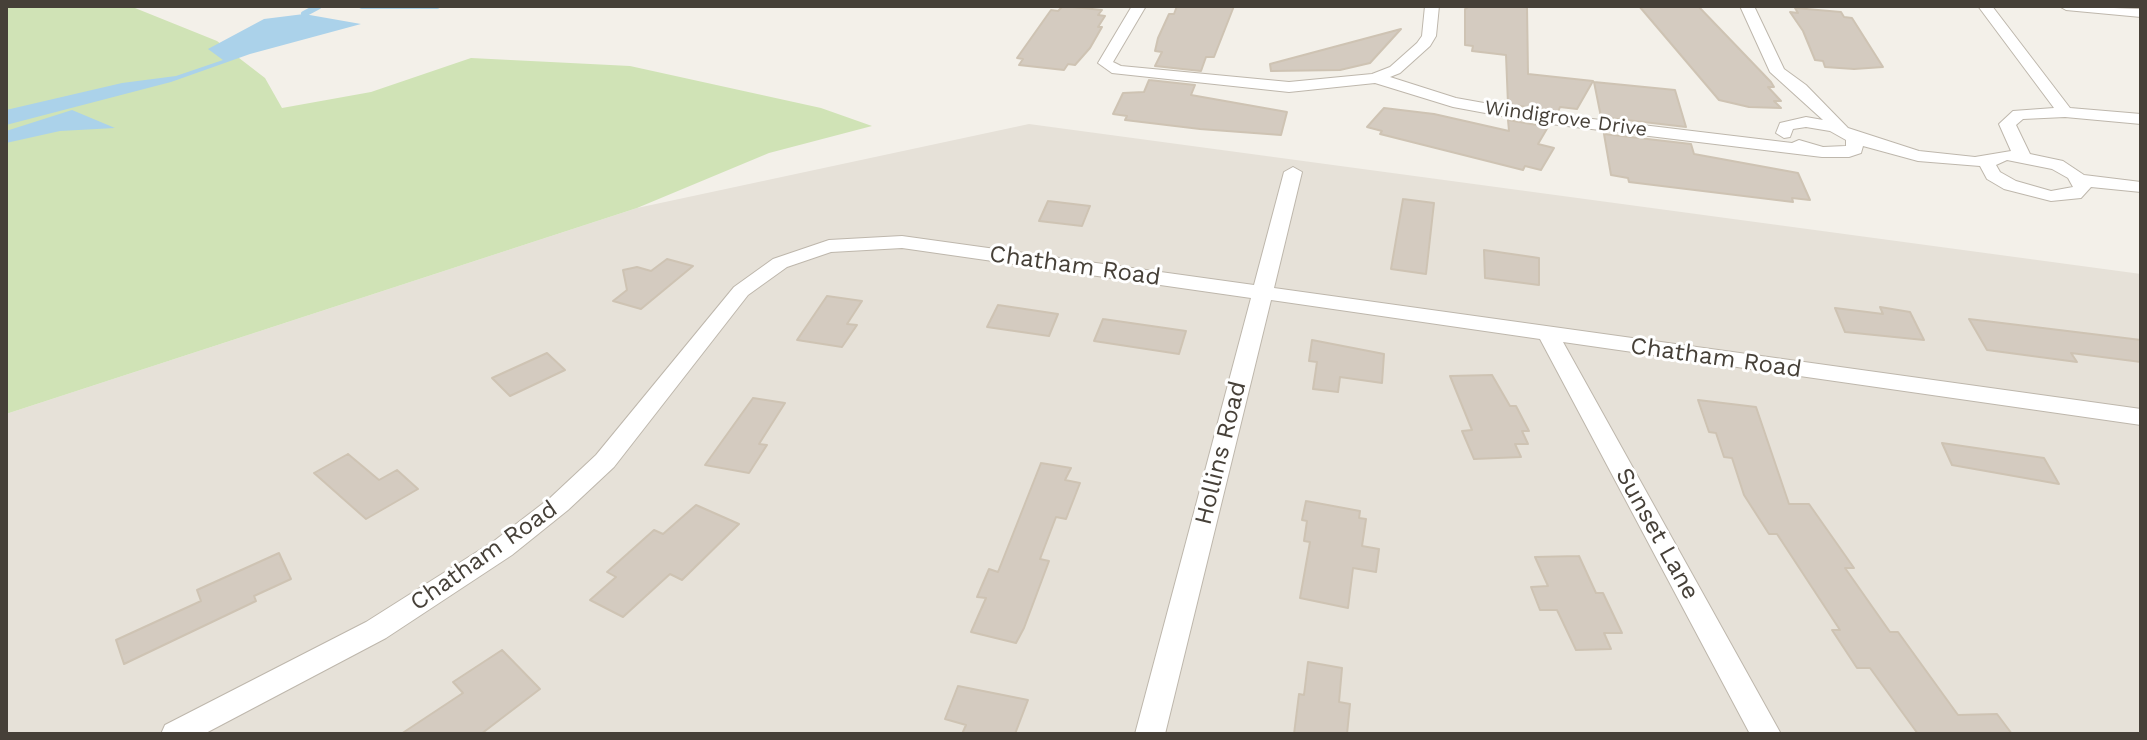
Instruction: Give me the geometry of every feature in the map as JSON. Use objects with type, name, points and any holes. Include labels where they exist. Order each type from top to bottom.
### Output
[{"type":"street","name":"Windigrove Drive","points":[[1139,6],[1105,63],[1117,70],[1256,86],[1318,86],[1376,78],[1412,59],[1423,46],[1429,36],[1432,6]]},
{"type":"street","points":[[1747,6],[1778,72],[1801,88],[1848,141],[1942,160],[2022,156],[2057,165],[2080,180],[2141,187]]},
{"type":"street","points":[[1985,6],[2065,112]]},
{"type":"street","points":[[2066,6],[2141,13]]},
{"type":"street","name":"Windigrove Drive","points":[[1376,78],[1453,102],[1534,117],[1811,150],[1848,141]]},
{"type":"street","points":[[1806,122],[1822,112]]},
{"type":"street","points":[[2022,156],[2007,124],[2010,119],[2028,113],[2065,112],[2141,119]]},
{"type":"street","name":"Windigrove Drive","points":[[1760,142],[1784,133],[1786,126],[1806,122]]},
{"type":"street","points":[[1806,122],[1848,141],[2002,181],[2030,192],[2061,196],[2080,191],[2080,180]]},
{"type":"street","points":[[1784,133],[1811,150]]},
{"type":"street","points":[[1989,160],[1988,170],[2002,181]]},
{"type":"street","name":"Hollins Road","points":[[1150,734],[1293,172]]},
{"type":"street","name":"Chatham Road","points":[[176,734],[376,630],[503,548],[559,504],[605,461],[741,291],[759,276],[803,254],[855,242],[902,242],[2141,417]]},
{"type":"street","name":"Sunset Lane","points":[[1548,334],[1766,734]]},
{"type":"shaded area","points":[[1029,124],[2141,274],[2141,734],[6,734],[6,414],[637,208]]},
{"type":"green space","points":[[130,6],[217,41],[265,78],[282,108],[371,92],[471,58],[630,66],[821,108],[872,126],[769,153],[637,208],[6,414],[6,8]]},
{"type":"water","points":[[304,14],[361,24],[250,54],[171,82],[6,125],[6,110],[122,83],[176,76],[223,60],[208,49],[264,19]]},
{"type":"water","points":[[72,110],[115,128],[60,131],[6,143],[6,131]]},
{"type":"building","points":[[1063,6],[1102,10],[1098,15],[1105,16],[1098,27],[1102,27],[1090,48],[1075,65],[1068,64],[1064,70],[1019,65],[1023,59],[1017,58],[1051,10],[1058,11]]},
{"type":"building","points":[[1177,6],[1234,6],[1214,57],[1206,57],[1201,71],[1155,66],[1162,52],[1155,51],[1158,38],[1169,14],[1174,14]]},
{"type":"building","points":[[1470,6],[1527,6],[1528,74],[1593,81],[1577,109],[1560,107],[1558,112],[1508,104],[1506,55],[1472,51],[1473,46],[1465,45],[1465,9]]},
{"type":"building","points":[[1639,6],[1698,6],[1771,82],[1774,87],[1768,87],[1781,101],[1774,101],[1781,108],[1749,107],[1719,100]]},
{"type":"building","points":[[1795,8],[1841,12],[1844,17],[1852,18],[1883,67],[1825,67],[1823,61],[1815,60],[1803,31],[1790,12],[1798,13]]},
{"type":"building","points":[[1401,29],[1370,63],[1340,70],[1271,71],[1270,64]]},
{"type":"building","points":[[1149,80],[1195,85],[1191,95],[1287,112],[1281,135],[1125,120],[1127,116],[1113,114],[1123,93],[1144,92]]},
{"type":"building","points":[[1594,82],[1675,90],[1686,127],[1601,117]]},
{"type":"building","points":[[1384,108],[1434,114],[1509,131],[1508,120],[1548,127],[1538,144],[1554,148],[1541,170],[1525,166],[1523,170],[1380,134],[1382,131],[1367,127]]},
{"type":"building","points":[[1604,134],[1691,144],[1694,154],[1798,173],[1810,200],[1792,198],[1793,202],[1629,182],[1628,178],[1611,175]]},
{"type":"building","points":[[1403,199],[1434,203],[1426,274],[1391,269]]},
{"type":"building","points":[[1048,201],[1090,206],[1082,226],[1039,221]]},
{"type":"building","points":[[1484,250],[1539,258],[1539,285],[1485,278]]},
{"type":"building","points":[[667,259],[693,266],[641,309],[613,301],[627,290],[623,270],[637,267],[651,271]]},
{"type":"building","points":[[827,296],[862,301],[847,324],[857,325],[842,347],[797,340]]},
{"type":"building","points":[[998,305],[1058,314],[1049,336],[987,327]]},
{"type":"building","points":[[1880,307],[1910,312],[1924,340],[1845,332],[1835,308],[1883,314]]},
{"type":"building","points":[[1103,319],[1186,331],[1179,354],[1094,341]]},
{"type":"building","points":[[1969,319],[2141,340],[2141,362],[2071,353],[2077,362],[1987,350]]},
{"type":"building","points":[[1312,340],[1384,354],[1382,383],[1340,377],[1338,392],[1313,389],[1317,362],[1309,361]]},
{"type":"building","points":[[547,353],[565,370],[510,396],[492,378]]},
{"type":"building","points":[[1492,375],[1510,406],[1516,406],[1529,431],[1522,431],[1528,444],[1515,444],[1521,457],[1474,459],[1462,431],[1472,430],[1450,376]]},
{"type":"building","points":[[753,398],[785,403],[759,444],[767,445],[749,473],[705,465]]},
{"type":"building","points":[[1698,400],[1756,407],[1789,504],[1809,504],[1854,568],[1845,568],[1890,632],[1898,632],[1958,715],[1997,714],[2012,734],[1918,734],[1870,668],[1857,668],[1832,630],[1840,630],[1777,534],[1769,534],[1744,495],[1732,458],[1724,457],[1716,433],[1709,432]]},
{"type":"building","points":[[1942,443],[2044,458],[2059,484],[1952,465]]},
{"type":"building","points":[[348,454],[379,480],[397,470],[418,489],[366,519],[314,473]]},
{"type":"building","points":[[1041,463],[1071,468],[1065,480],[1080,483],[1066,519],[1056,517],[1040,559],[1049,561],[1024,628],[1016,643],[971,632],[986,598],[977,597],[989,569],[998,572]]},
{"type":"building","points":[[1306,501],[1360,511],[1359,518],[1366,519],[1362,546],[1379,549],[1376,572],[1353,568],[1348,608],[1300,598],[1310,542],[1304,541],[1307,521],[1302,520]]},
{"type":"building","points":[[696,505],[739,524],[682,580],[670,574],[623,617],[590,600],[616,577],[607,572],[654,530],[663,534]]},
{"type":"building","points":[[279,553],[291,579],[254,596],[256,601],[124,664],[116,640],[201,601],[197,590]]},
{"type":"building","points":[[1579,556],[1596,593],[1603,593],[1622,633],[1604,633],[1611,649],[1576,650],[1557,610],[1540,610],[1531,587],[1548,586],[1535,557]]},
{"type":"building","points":[[502,650],[540,689],[481,734],[401,734],[463,693],[453,682]]},
{"type":"building","points":[[1308,662],[1342,668],[1339,702],[1350,704],[1347,734],[1294,734],[1299,694],[1304,695]]},
{"type":"building","points":[[958,686],[1028,700],[1015,734],[962,734],[966,725],[945,719]]},
{"type":"waterway","points":[[304,14],[319,6]]},
{"type":"waterway","points":[[362,6],[437,6]]}]
